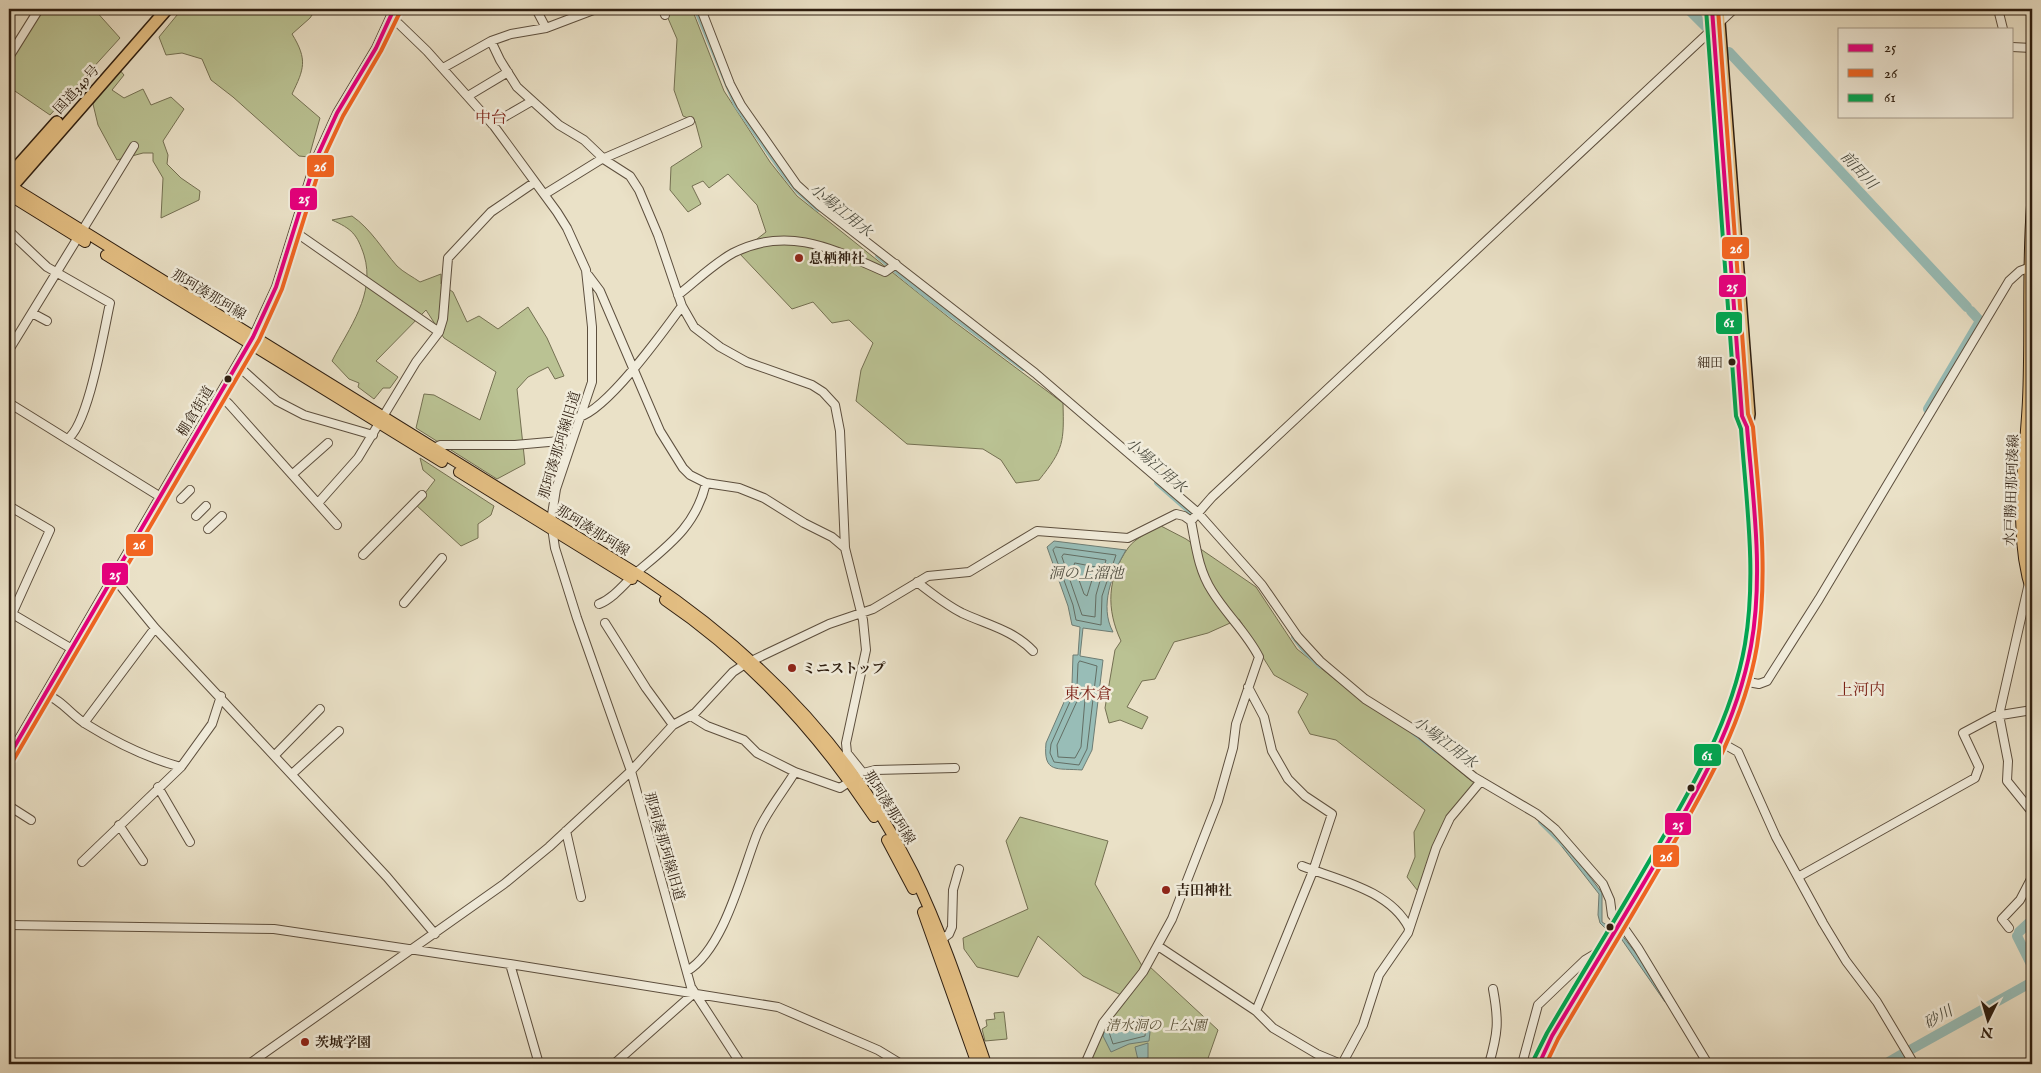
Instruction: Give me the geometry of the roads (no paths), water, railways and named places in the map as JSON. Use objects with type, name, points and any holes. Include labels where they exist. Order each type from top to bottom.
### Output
[{"type":"highway","name":"国道349号","points":[[9,187],[154,16],[167,9]]},
{"type":"highway","points":[[1539,1064],[1552,1036],[1700,787],[1722,743],[1743,681],[1754,625],[1756,572],[1747,427],[1749,414],[1716,26],[1712,9]]},
{"type":"highway","points":[[1716,26],[1718,9]]},
{"type":"main road","name":"那珂湊那珂線","points":[[9,187],[151,279],[634,576],[749,663],[856,778],[906,859],[942,939],[986,1064]]},
{"type":"main road","name":"水戸勝田那珂湊線","points":[[2031,588],[2023,553],[2022,520],[2029,366],[2028,268],[2032,206]]},
{"type":"main road","name":"那珂湊那珂線","points":[[381,420],[434,448],[551,526]]},
{"type":"main road","name":"那珂湊那珂線","points":[[856,778],[921,907],[934,938],[978,1064]]},
{"type":"street","points":[[10,53],[39,9]]},
{"type":"street","name":"棚倉街道","points":[[9,756],[251,340],[276,287],[313,168],[326,134],[376,48],[394,9]]},
{"type":"street","points":[[536,9],[546,28]]},
{"type":"street","points":[[443,68],[491,41],[511,34],[546,28],[596,9]]},
{"type":"street","points":[[701,9],[735,95],[797,184],[813,200],[893,267],[1070,402],[1194,516],[1262,584],[1298,637],[1320,661],[1366,699],[1421,734],[1479,783],[1537,814],[1555,829],[1603,884],[1610,900],[1612,915],[1654,972],[1708,1064]]},
{"type":"street","points":[[249,1064],[414,950],[504,884],[566,831],[631,771],[673,725],[702,708],[733,672],[799,637],[861,614],[886,602],[917,582],[933,575],[969,572],[1037,531],[1128,538],[1176,514],[1194,516],[1734,9]]},
{"type":"street","points":[[1998,9],[2003,28]]},
{"type":"street","name":"那珂湊那珂線旧道","points":[[389,20],[399,24],[443,68],[492,124],[567,228],[588,275],[592,326],[592,382],[556,489],[551,526],[563,576],[631,771],[691,987],[741,1064]]},
{"type":"street","points":[[491,41],[500,60],[517,87],[559,125],[584,140],[605,160],[623,170],[639,190],[658,235],[682,306],[694,326],[720,347],[747,362],[812,385],[823,392],[836,405],[840,431],[845,548],[861,614],[866,650],[846,743],[847,753],[856,778]]},
{"type":"street","points":[[2014,47],[2032,48]]},
{"type":"street","points":[[468,96],[508,72]]},
{"type":"street","points":[[492,124],[532,101]]},
{"type":"street","points":[[544,194],[600,160],[605,160],[690,121]]},
{"type":"street","points":[[9,350],[134,146]]},
{"type":"street","points":[[318,502],[358,458],[416,362],[439,332],[443,319],[448,258],[491,212],[535,182]]},
{"type":"street","points":[[9,231],[47,267],[110,303],[90,393],[74,435],[67,438]]},
{"type":"street","points":[[293,234],[301,236],[439,332]]},
{"type":"street","points":[[678,296],[733,253],[771,239],[811,243],[843,253],[885,272],[893,267]]},
{"type":"street","points":[[1743,681],[1762,684],[1773,673],[2009,281],[2020,271],[2028,268]]},
{"type":"street","points":[[588,275],[600,291],[660,431],[670,449],[690,475],[706,483],[739,488],[764,498],[804,523],[832,537],[845,548]]},
{"type":"street","points":[[579,417],[611,392],[633,366],[648,354],[682,306]]},
{"type":"street","points":[[32,313],[46,321]]},
{"type":"street","points":[[237,365],[278,401],[304,415],[373,435]]},
{"type":"street","points":[[219,395],[294,474],[337,525]]},
{"type":"street","points":[[9,403],[159,496]]},
{"type":"street","points":[[434,448],[440,445],[515,445],[571,440]]},
{"type":"street","points":[[294,474],[328,443]]},
{"type":"street","points":[[599,604],[669,546],[686,527],[702,502],[706,483]]},
{"type":"street","points":[[181,499],[190,490]]},
{"type":"street","points":[[363,555],[422,495]]},
{"type":"street","points":[[9,506],[50,530],[10,613],[72,649]]},
{"type":"street","points":[[196,516],[206,506]]},
{"type":"street","points":[[208,529],[222,516]]},
{"type":"street","points":[[1085,1064],[1102,1023],[1130,990],[1158,946],[1172,919],[1218,801],[1233,748],[1236,724],[1259,657],[1211,590],[1197,557],[1194,516]]},
{"type":"street","points":[[404,603],[442,558]]},
{"type":"street","points":[[114,578],[156,628],[387,877],[435,934]]},
{"type":"street","points":[[917,582],[961,612],[1000,627],[1025,642],[1033,651]]},
{"type":"street","points":[[2031,588],[1999,715],[2008,761],[2007,781],[2032,812]]},
{"type":"street","points":[[605,623],[646,688],[673,725]]},
{"type":"street","points":[[84,723],[156,628]]},
{"type":"street","points":[[1248,687],[1264,717],[1272,751],[1288,779],[1305,796],[1332,814],[1313,871],[1256,1011]]},
{"type":"street","points":[[46,694],[53,697],[84,723],[152,759],[181,766]]},
{"type":"street","points":[[82,862],[181,766],[212,724],[221,696]]},
{"type":"street","points":[[275,755],[320,709]]},
{"type":"street","points":[[1798,877],[1976,778],[1979,767],[1963,733],[1999,715],[2032,710]]},
{"type":"street","points":[[691,716],[707,726],[744,740],[757,753],[795,772],[840,788],[856,778],[875,770],[955,768]]},
{"type":"street","points":[[292,774],[339,731]]},
{"type":"street","points":[[1722,743],[1738,752],[1766,816],[1798,877],[1846,961],[1877,1002],[1914,1064]]},
{"type":"street","points":[[687,971],[696,964],[712,944],[732,903],[758,832],[795,772]]},
{"type":"street","points":[[1158,946],[1256,1011],[1273,1028],[1317,1054],[1341,1064],[1363,1024],[1378,975],[1408,933],[1425,887],[1436,848],[1450,818],[1479,783]]},
{"type":"street","points":[[158,787],[190,842]]},
{"type":"street","points":[[9,806],[31,820]]},
{"type":"street","points":[[119,825],[143,861]]},
{"type":"street","points":[[566,831],[581,897]]},
{"type":"street","points":[[1302,866],[1358,886],[1377,897],[1395,909],[1409,928]]},
{"type":"street","points":[[942,939],[949,934],[952,927],[953,890],[959,869]]},
{"type":"street","points":[[2009,928],[2002,919],[2020,900],[2032,877]]},
{"type":"street","points":[[9,925],[274,929],[510,964],[778,1007],[878,1050],[900,1064]]},
{"type":"street","points":[[1522,1064],[1538,1005],[1585,960],[1595,954],[1602,954]]},
{"type":"street","points":[[510,964],[539,1064]]},
{"type":"street","points":[[1489,1064],[1498,1032],[1498,1016],[1493,989]]},
{"type":"street","points":[[614,1064],[695,994]]},
{"type":"water","name":"洞の上溜池","points":[[1054,541],[1126,550],[1116,569],[1107,601],[1107,612],[1113,632],[1083,628],[1080,656],[1103,660],[1092,750],[1082,770],[1059,769],[1049,765],[1046,753],[1046,743],[1072,684],[1073,655],[1078,655],[1080,627],[1072,625],[1068,606],[1047,547]]},
{"type":"water","points":[[1560,837],[1602,893],[1602,922],[1621,934],[1659,983],[1668,1000],[1665,1002],[1620,937],[1600,923],[1598,915],[1599,894],[1556,839]]},
{"type":"water","points":[[1142,1016],[1151,1023],[1149,1041],[1129,1044],[1111,1052],[1103,1036],[1105,1028]]},
{"type":"water","points":[[1148,1043],[1148,1058],[1138,1060],[1135,1047]]},
{"type":"waterway","name":"小場江用水","points":[[696,9],[736,105],[784,174],[798,191],[818,209]]},
{"type":"waterway","name":"前田川","points":[[1688,9],[1706,27]]},
{"type":"waterway","name":"前田川","points":[[1729,52],[1967,307]]},
{"type":"waterway","name":"小場江用水","points":[[878,256],[930,299],[1023,368]]},
{"type":"waterway","name":"前田川","points":[[1928,409],[1980,321],[1971,311]]},
{"type":"waterway","name":"小場江用水","points":[[1157,483],[1197,518]]},
{"type":"waterway","name":"小場江用水","points":[[1294,637],[1320,666]]},
{"type":"waterway","name":"小場江用水","points":[[1413,732],[1437,751]]},
{"type":"waterway","name":"小場江用水","points":[[1541,822],[1563,844]]},
{"type":"waterway","name":"砂川","points":[[2019,932],[2032,920]]},
{"type":"waterway","name":"砂川","points":[[2017,936],[2032,966]]},
{"type":"waterway","name":"砂川","points":[[1910,1050],[2032,982]]},
{"type":"waterway","name":"砂川","points":[[1885,1064],[1904,1053]]},
{"type":"place","name":"息栖神社","points":[[799,258]]},
{"type":"place","name":"細田","points":[[1732,362]]},
{"type":"place","name":"ミニストップ","points":[[792,668]]},
{"type":"place","name":"吉田神社","points":[[1166,890]]},
{"type":"place","name":"茨城学園","points":[[305,1042]]},
{"type":"district","name":"中台","points":[[491,117]]},
{"type":"district","name":"上河内","points":[[1861,689]]},
{"type":"district","name":"東木倉","points":[[1088,693]]},
{"type":"park label","name":"清水洞の 上公園","points":[[1156,1025]]}]
